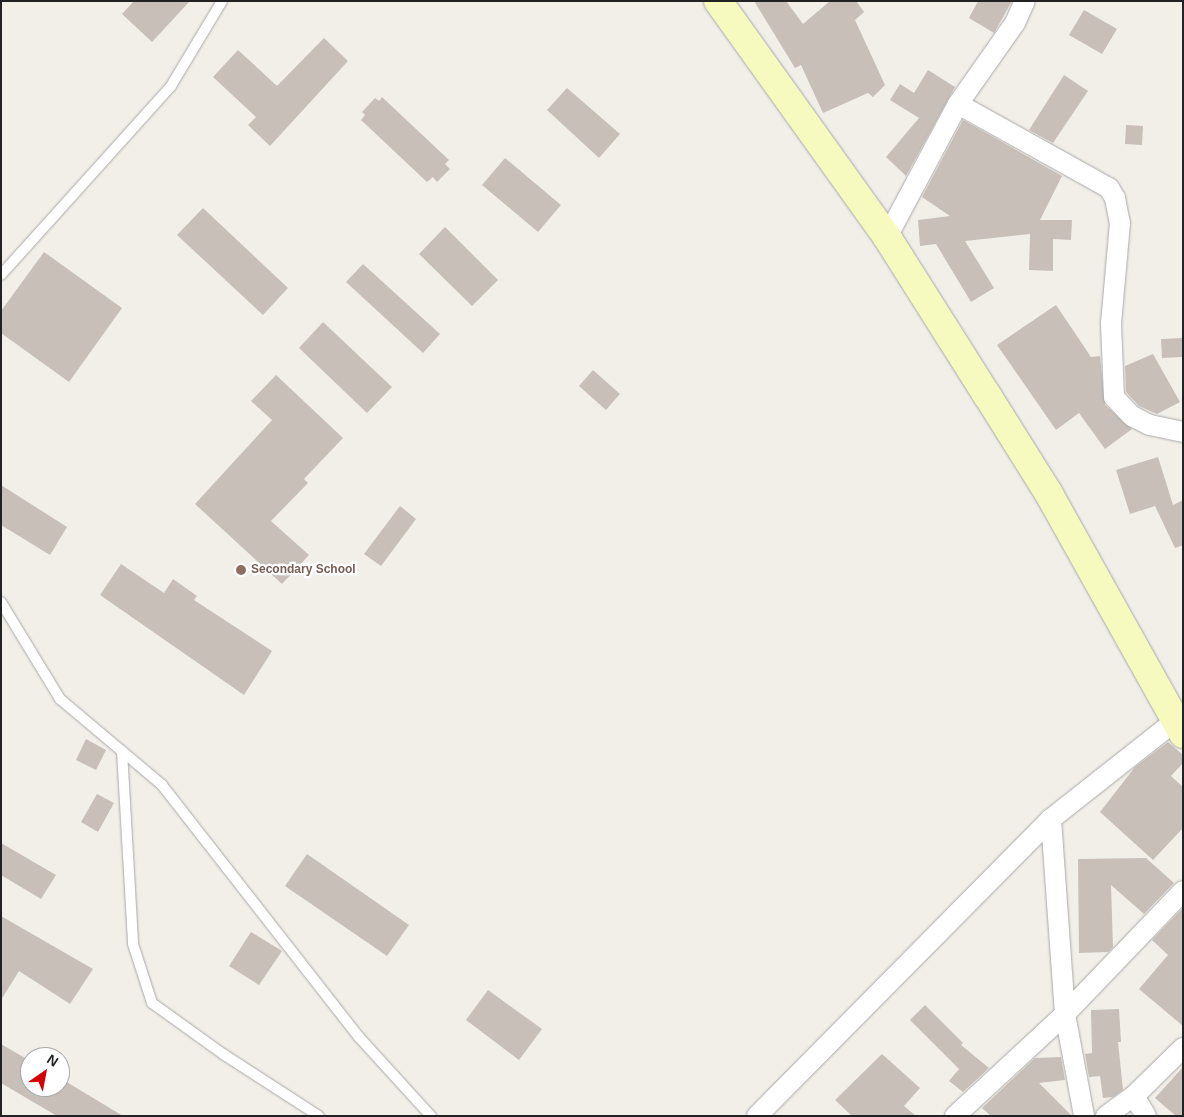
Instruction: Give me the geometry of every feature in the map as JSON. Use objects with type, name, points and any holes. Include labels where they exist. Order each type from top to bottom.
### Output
[{"type":"main road","points":[[718,1],[886,237],[1049,494],[1179,728]]},
{"type":"street","points":[[886,237],[958,104],[1015,23],[1025,1]]},
{"type":"street","points":[[958,104],[1109,188],[1115,198],[1120,223],[1111,323],[1114,397],[1132,416],[1150,425],[1183,432]]},
{"type":"street","points":[[758,1116],[1051,819],[1179,728]]},
{"type":"street","points":[[1051,819],[1065,1014],[1084,1116]]},
{"type":"street","points":[[955,1116],[1065,1014],[1183,891]]},
{"type":"street","points":[[1106,1116],[1134,1096],[1183,1048]]},
{"type":"street","points":[[1134,1096],[1146,1116]]},
{"type":"lane","points":[[1,275],[171,86],[222,1]]},
{"type":"lane","points":[[1,602],[60,699],[162,785],[359,1037],[431,1116]]},
{"type":"lane","points":[[122,750],[133,944],[152,1003],[223,1054],[319,1116]]},
{"type":"building","points":[[134,1],[190,1],[152,42],[122,14]]},
{"type":"building","points":[[754,1],[786,1],[803,24],[830,1],[856,1],[864,12],[855,20],[885,85],[873,97],[868,93],[823,113],[801,65],[795,68]]},
{"type":"building","points":[[978,1],[1012,1],[994,33],[969,18]]},
{"type":"building","points":[[1084,10],[1117,29],[1102,54],[1069,35]]},
{"type":"building","points":[[324,38],[348,61],[270,146],[248,125],[256,117],[213,77],[238,50],[277,86]]},
{"type":"building","points":[[928,70],[955,87],[906,176],[886,157],[919,118],[890,100],[900,84],[914,93]]},
{"type":"building","points":[[1064,75],[1088,91],[1053,143],[1029,130]]},
{"type":"building","points":[[567,88],[620,134],[599,158],[547,110]]},
{"type":"building","points":[[382,97],[449,160],[445,164],[450,169],[437,182],[433,177],[427,182],[361,120],[365,115],[362,112],[375,98],[379,101]]},
{"type":"building","points":[[963,120],[1062,176],[1040,220],[1072,220],[1071,240],[1053,239],[1053,271],[1029,270],[1030,234],[965,241],[994,288],[971,302],[936,244],[920,246],[918,220],[950,216],[922,197]]},
{"type":"building","points":[[1126,125],[1143,126],[1142,145],[1125,144]]},
{"type":"building","points":[[505,158],[561,205],[538,232],[482,185]]},
{"type":"building","points":[[203,208],[288,288],[263,315],[177,235]]},
{"type":"building","points":[[445,227],[498,280],[472,306],[419,254]]},
{"type":"building","points":[[44,252],[122,308],[69,382],[1,333],[1,311]]},
{"type":"building","points":[[363,264],[440,334],[423,353],[346,282]]},
{"type":"building","points":[[1056,305],[1091,357],[1100,356],[1105,405],[1132,429],[1105,449],[1079,413],[1056,430],[997,345]]},
{"type":"building","points":[[323,322],[392,387],[367,413],[299,348]]},
{"type":"building","points":[[1182,338],[1183,357],[1162,358],[1161,339]]},
{"type":"building","points":[[1153,354],[1180,402],[1157,414],[1139,406],[1126,392],[1125,366]]},
{"type":"building","points":[[593,370],[620,394],[606,410],[579,386]]},
{"type":"building","points":[[276,375],[343,438],[304,479],[308,483],[271,521],[309,555],[282,584],[195,504],[272,420],[251,401]]},
{"type":"building","points":[[1158,457],[1173,505],[1183,500],[1183,545],[1175,548],[1155,506],[1130,514],[1116,470]]},
{"type":"building","points":[[1,485],[67,527],[50,555],[1,525]]},
{"type":"building","points":[[400,506],[416,519],[381,566],[364,554]]},
{"type":"building","points":[[121,564],[164,593],[173,579],[197,596],[194,600],[272,651],[244,695],[100,595]]},
{"type":"building","points":[[86,739],[106,750],[96,770],[76,760]]},
{"type":"building","points":[[1168,742],[1183,755],[1183,763],[1171,776],[1183,787],[1183,828],[1153,860],[1100,812],[1135,767]]},
{"type":"building","points":[[97,794],[114,803],[98,832],[81,822]]},
{"type":"building","points":[[1,843],[56,875],[41,899],[1,875]]},
{"type":"building","points":[[307,854],[409,925],[387,956],[285,886]]},
{"type":"building","points":[[1146,858],[1174,883],[1144,914],[1111,885],[1113,947],[1108,952],[1079,953],[1078,859]]},
{"type":"building","points":[[1183,908],[1183,1026],[1139,989],[1168,955],[1152,940]]},
{"type":"building","points":[[1,916],[93,969],[70,1004],[19,971],[1,1000]]},
{"type":"building","points":[[251,932],[282,951],[259,985],[229,966]]},
{"type":"building","points":[[488,990],[542,1029],[519,1060],[466,1020]]},
{"type":"building","points":[[925,1005],[963,1043],[961,1045],[989,1068],[963,1092],[949,1081],[959,1069],[910,1020]]},
{"type":"building","points":[[1119,1009],[1121,1042],[1118,1042],[1123,1090],[1113,1097],[1103,1098],[1100,1076],[1089,1077],[1085,1054],[1092,1053],[1091,1010]]},
{"type":"building","points":[[1,1044],[20,1055],[20,1094],[1,1083]]},
{"type":"building","points":[[882,1054],[920,1088],[904,1106],[916,1116],[852,1116],[835,1100]]},
{"type":"building","points":[[1061,1057],[1065,1080],[1039,1083],[1072,1116],[991,1116],[982,1108],[1035,1058]]},
{"type":"building","points":[[1183,1067],[1183,1116],[1176,1116],[1155,1098]]},
{"type":"building","points":[[70,1084],[123,1116],[57,1116],[25,1097],[70,1097]]},
{"type":"place","name":"Secondary School","points":[[241,570]]}]
